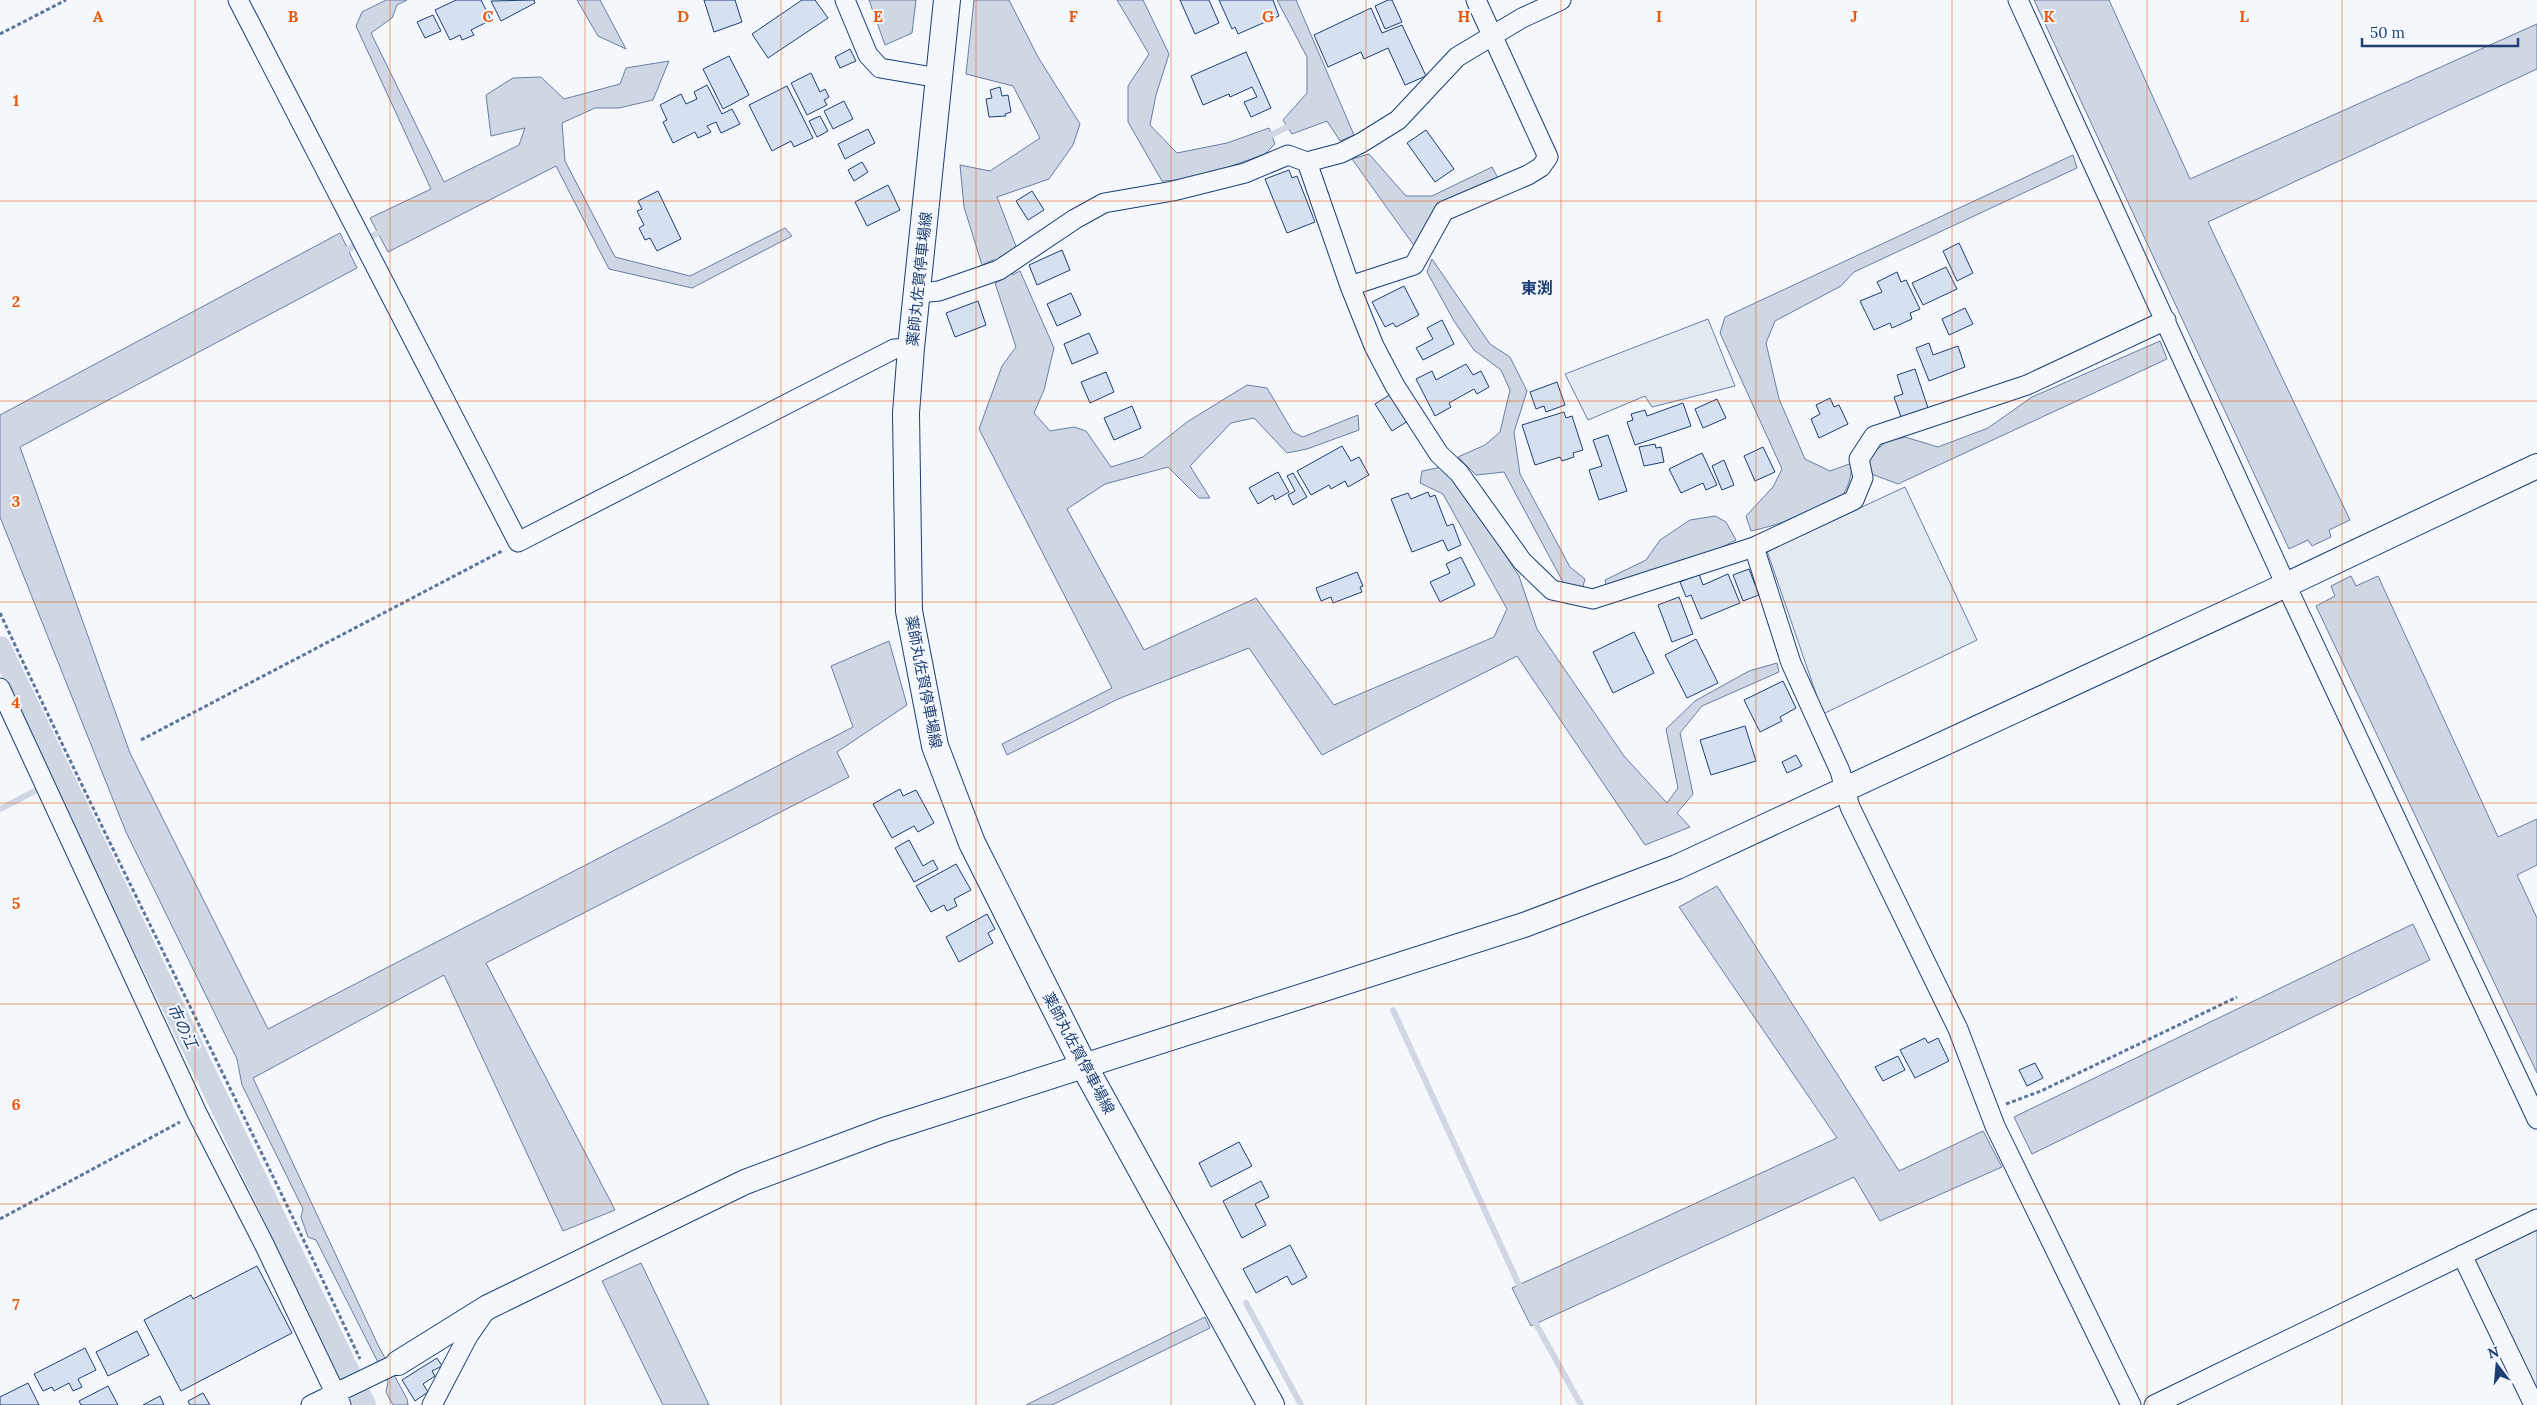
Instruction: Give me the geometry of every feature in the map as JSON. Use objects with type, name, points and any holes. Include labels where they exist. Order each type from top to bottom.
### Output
[{"type":"main road","name":"薬師丸佐賀停車場線","points":[[947,0],[906,413],[909,611],[935,746],[972,844],[1084,1066],[1271,1405]]},
{"type":"street","points":[[238,0],[518,542],[894,349],[911,348]]},
{"type":"street","points":[[845,0],[868,55],[880,68],[939,78]]},
{"type":"street","points":[[1350,286],[1414,265],[1444,211],[1528,176],[1541,166],[1548,156],[1476,0]]},
{"type":"street","points":[[918,293],[939,291],[1004,268],[1074,219],[1104,203],[1173,191],[1245,173],[1288,155],[1307,162],[1341,153],[1398,120],[1457,57],[1492,35],[1561,0]]},
{"type":"street","points":[[2018,0],[2286,585],[2537,1119]]},
{"type":"street","points":[[1307,162],[1350,286],[1374,346],[1395,386],[1439,454],[1453,466],[1522,560],[1552,590],[1593,598],[1754,547],[1854,500],[1863,478],[1859,459],[1874,436],[2028,385],[2166,320]]},
{"type":"street","points":[[311,1405],[338,1399],[488,1307],[745,1182],[884,1130],[1524,925],[1677,867],[2286,585],[2537,466]]},
{"type":"street","points":[[1754,547],[1791,663],[1840,771],[1850,807],[1958,1029],[1989,1110],[2132,1405]]},
{"type":"street","points":[[0,688],[197,1113],[264,1244],[338,1399]]},
{"type":"street","points":[[2154,1405],[2537,1218]]},
{"type":"street","points":[[2462,1255],[2534,1405]]},
{"type":"street","points":[[432,1405],[468,1336],[488,1307]]},
{"type":"path","points":[[0,34],[66,0]]},
{"type":"path","points":[[141,740],[518,542]]},
{"type":"path","points":[[0,613],[77,777],[300,1229],[382,1371]]},
{"type":"path","points":[[1989,1110],[2041,1091],[2237,997]]},
{"type":"path","points":[[0,1219],[197,1113]]},
{"type":"shaded area","points":[[386,0],[407,0],[397,5],[392,18],[371,33],[444,182],[519,145],[525,128],[491,136],[486,95],[513,78],[541,77],[564,99],[620,84],[626,68],[669,61],[653,100],[619,108],[595,108],[562,123],[565,161],[615,257],[690,276],[785,228],[792,236],[692,288],[609,269],[556,166],[388,252],[370,218],[431,189],[356,26],[362,12]]},
{"type":"shaded area","points":[[577,0],[600,0],[626,49],[598,36]]},
{"type":"shaded area","points":[[869,0],[916,0],[912,33],[885,45]]},
{"type":"shaded area","points":[[974,0],[1009,0],[1038,57],[1080,124],[1073,145],[1049,179],[997,197],[1017,249],[982,265],[964,207],[960,165],[990,171],[1040,138],[1013,86],[966,74]]},
{"type":"shaded area","points":[[1117,0],[1143,0],[1169,54],[1156,95],[1150,125],[1177,153],[1227,143],[1269,128],[1275,144],[1265,154],[1195,179],[1162,181],[1128,122],[1128,86],[1149,54]]},
{"type":"shaded area","points":[[1277,0],[1296,0],[1354,135],[1340,141],[1327,121],[1292,134],[1283,120],[1307,93],[1307,57]]},
{"type":"shaded area","points":[[2034,0],[2109,0],[2190,179],[2537,24],[2537,69],[2208,222],[2350,520],[2329,530],[2331,537],[2312,546],[2308,540],[2289,549]]},
{"type":"shaded area","points":[[1369,154],[1406,196],[1432,196],[1492,167],[1498,178],[1415,247],[1352,159]]},
{"type":"shaded area","points":[[2073,155],[2077,168],[1854,272],[1841,286],[1775,321],[1766,343],[1779,399],[1805,459],[1830,471],[1852,463],[1852,468],[1846,489],[1837,502],[1809,514],[1751,531],[1746,516],[1773,487],[1782,469],[1720,333],[1725,317]]},
{"type":"shaded area","points":[[340,233],[357,268],[20,447],[130,753],[268,1029],[853,727],[831,666],[889,641],[907,705],[837,752],[849,777],[486,963],[615,1210],[563,1231],[444,975],[253,1078],[378,1345],[407,1399],[408,1405],[393,1405],[386,1392],[388,1382],[316,1240],[308,1237],[301,1217],[303,1209],[242,1085],[237,1059],[126,832],[0,517],[0,415]]},
{"type":"shaded area","points":[[1432,259],[1490,344],[1510,357],[1527,391],[1514,432],[1520,474],[1570,567],[1585,579],[1582,590],[1564,584],[1504,472],[1476,475],[1458,457],[1485,445],[1500,432],[1510,390],[1501,370],[1474,350],[1454,321],[1427,272]]},
{"type":"shaded area","points":[[1020,271],[1054,348],[1044,390],[1034,413],[1050,431],[1074,427],[1086,431],[1111,467],[1143,457],[1187,422],[1247,385],[1267,388],[1293,432],[1303,437],[1358,415],[1359,430],[1307,449],[1287,453],[1254,418],[1231,423],[1190,466],[1210,498],[1199,498],[1168,467],[1105,484],[1067,509],[1144,650],[1256,598],[1334,705],[1494,637],[1507,609],[1443,494],[1420,483],[1422,471],[1442,467],[1461,488],[1519,576],[1537,629],[1624,756],[1667,803],[1678,788],[1666,729],[1695,701],[1749,671],[1777,663],[1779,672],[1702,706],[1680,733],[1693,794],[1677,813],[1690,827],[1645,845],[1517,656],[1322,755],[1249,648],[1118,699],[1007,755],[1002,744],[1112,688],[979,429],[1002,366],[1016,347],[995,283]]},
{"type":"shaded area","points":[[1708,319],[1735,386],[1652,407],[1645,396],[1588,420],[1565,374]]},
{"type":"shaded area","points":[[2160,341],[2167,359],[1898,484],[1866,472],[1864,460],[1886,442],[1905,437],[1938,447],[1988,428],[2032,397]]},
{"type":"shaded area","points":[[1905,487],[1977,640],[1823,714],[1767,551]]},
{"type":"shaded area","points":[[1715,516],[1726,522],[1736,540],[1681,568],[1606,585],[1605,580],[1646,560],[1660,540],[1690,520]]},
{"type":"shaded area","points":[[2351,576],[2356,586],[2378,576],[2498,837],[2537,819],[2537,865],[2517,875],[2537,918],[2537,1073],[2316,606],[2335,596],[2331,586]]},
{"type":"shaded area","points":[[1717,886],[1899,1171],[1983,1131],[2002,1167],[1880,1221],[1854,1177],[1531,1326],[1512,1288],[1837,1138],[1679,907]]},
{"type":"shaded area","points":[[2413,924],[2430,960],[2032,1154],[2014,1117]]},
{"type":"shaded area","points":[[2537,1228],[2537,1398],[2470,1260]]},
{"type":"shaded area","points":[[641,1263],[709,1405],[663,1405],[602,1281]]},
{"type":"shaded area","points":[[1205,1317],[1210,1328],[1052,1405],[1026,1405]]},
{"type":"building","points":[[456,0],[481,0],[491,20],[471,30],[474,35],[462,40],[460,35],[450,40],[435,10]]},
{"type":"building","points":[[534,0],[535,3],[501,21],[491,1]]},
{"type":"building","points":[[704,0],[735,0],[742,22],[714,32]]},
{"type":"building","points":[[802,0],[815,0],[828,18],[768,58],[752,34]]},
{"type":"building","points":[[1180,0],[1209,0],[1219,23],[1195,34]]},
{"type":"building","points":[[1219,0],[1273,0],[1279,16],[1238,34],[1235,27],[1232,29]]},
{"type":"building","points":[[1392,0],[1402,22],[1385,29],[1375,6]]},
{"type":"building","points":[[1371,8],[1382,33],[1402,25],[1426,76],[1405,85],[1388,48],[1364,59],[1361,52],[1328,67],[1314,35]]},
{"type":"building","points":[[433,15],[441,31],[425,38],[417,22]]},
{"type":"building","points":[[850,49],[856,61],[840,68],[835,57]]},
{"type":"building","points":[[1246,52],[1271,108],[1251,117],[1244,102],[1257,97],[1252,87],[1230,97],[1229,94],[1203,105],[1191,76]]},
{"type":"building","points":[[729,56],[749,95],[723,109],[703,69]]},
{"type":"building","points":[[811,73],[820,92],[825,89],[829,97],[824,100],[827,105],[807,115],[791,83]]},
{"type":"building","points":[[707,85],[722,114],[732,109],[740,124],[721,133],[716,122],[707,126],[711,132],[698,138],[695,132],[673,143],[663,122],[667,120],[660,105],[681,94],[686,104],[697,99],[694,92]]},
{"type":"building","points":[[787,86],[813,138],[794,147],[791,141],[772,151],[749,105]]},
{"type":"building","points":[[1000,87],[1002,96],[1008,95],[1011,112],[1005,114],[1006,116],[989,117],[986,99],[992,98],[990,90]]},
{"type":"building","points":[[844,101],[853,119],[833,129],[824,111]]},
{"type":"building","points":[[820,116],[828,131],[817,137],[809,121]]},
{"type":"building","points":[[868,129],[875,143],[845,159],[838,144]]},
{"type":"building","points":[[1426,130],[1454,169],[1435,182],[1407,143]]},
{"type":"building","points":[[862,162],[868,172],[854,181],[848,170]]},
{"type":"building","points":[[1289,170],[1292,178],[1297,176],[1315,222],[1287,233],[1265,179]]},
{"type":"building","points":[[888,185],[900,210],[867,226],[855,202]]},
{"type":"building","points":[[658,191],[681,239],[657,251],[650,238],[645,240],[639,228],[644,225],[637,211],[642,209],[638,201]]},
{"type":"building","points":[[1032,191],[1044,210],[1028,220],[1016,201]]},
{"type":"building","points":[[1959,243],[1973,273],[1957,281],[1943,251]]},
{"type":"building","points":[[1062,250],[1070,270],[1037,285],[1029,265]]},
{"type":"building","points":[[1946,267],[1957,289],[1923,305],[1912,283]]},
{"type":"building","points":[[1897,272],[1901,282],[1906,280],[1920,309],[1910,313],[1912,319],[1892,328],[1890,323],[1874,330],[1860,301],[1882,292],[1877,282]]},
{"type":"building","points":[[1404,286],[1419,315],[1396,327],[1393,323],[1385,327],[1372,302]]},
{"type":"building","points":[[1071,293],[1081,315],[1057,326],[1047,304]]},
{"type":"building","points":[[978,301],[986,325],[955,337],[946,313]]},
{"type":"building","points":[[1965,308],[1973,324],[1949,335],[1942,319]]},
{"type":"building","points":[[1442,320],[1454,344],[1423,360],[1416,348],[1433,339],[1427,328]]},
{"type":"building","points":[[1089,333],[1098,353],[1072,364],[1064,344]]},
{"type":"building","points":[[1929,343],[1933,355],[1958,346],[1965,367],[1929,381],[1916,348]]},
{"type":"building","points":[[1466,364],[1473,375],[1481,371],[1489,387],[1477,394],[1474,389],[1449,403],[1451,407],[1435,416],[1416,379],[1432,371],[1436,380]]},
{"type":"building","points":[[1915,369],[1928,408],[1901,417],[1894,397],[1903,394],[1897,375]]},
{"type":"building","points":[[1106,372],[1114,392],[1090,403],[1081,382]]},
{"type":"building","points":[[1557,382],[1565,405],[1546,412],[1544,406],[1536,409],[1530,392]]},
{"type":"building","points":[[1391,394],[1408,421],[1392,431],[1375,404]]},
{"type":"building","points":[[1830,398],[1834,407],[1839,405],[1848,424],[1819,438],[1811,419],[1820,414],[1816,405]]},
{"type":"building","points":[[1717,399],[1726,418],[1703,428],[1695,409]]},
{"type":"building","points":[[1683,403],[1691,426],[1635,445],[1627,422],[1633,420],[1631,414],[1645,410],[1647,416]]},
{"type":"building","points":[[1132,406],[1141,428],[1114,440],[1104,418]]},
{"type":"building","points":[[1564,412],[1566,418],[1572,416],[1583,450],[1573,453],[1574,457],[1562,461],[1560,457],[1535,465],[1522,425]]},
{"type":"building","points":[[1608,435],[1627,491],[1599,500],[1589,470],[1602,466],[1593,440]]},
{"type":"building","points":[[1655,444],[1656,448],[1661,447],[1664,462],[1644,466],[1639,447]]},
{"type":"building","points":[[1342,446],[1351,461],[1359,457],[1369,475],[1348,487],[1345,481],[1331,489],[1329,485],[1311,495],[1297,471]]},
{"type":"building","points":[[1763,447],[1775,472],[1755,481],[1744,456]]},
{"type":"building","points":[[1702,453],[1717,485],[1706,490],[1703,483],[1681,493],[1669,469]]},
{"type":"building","points":[[1724,460],[1734,485],[1722,490],[1712,466]]},
{"type":"building","points":[[1278,472],[1289,492],[1275,500],[1273,495],[1258,504],[1249,488]]},
{"type":"building","points":[[1293,473],[1307,497],[1293,505],[1288,495],[1295,491],[1287,476]]},
{"type":"building","points":[[1428,492],[1430,497],[1435,495],[1447,526],[1453,524],[1461,545],[1448,551],[1443,540],[1412,552],[1391,499],[1408,493],[1411,499]]},
{"type":"building","points":[[1461,557],[1475,585],[1440,602],[1430,582],[1450,573],[1446,564]]},
{"type":"building","points":[[1749,569],[1759,595],[1743,601],[1733,575]]},
{"type":"building","points":[[1357,572],[1363,586],[1360,587],[1362,592],[1333,603],[1331,597],[1321,601],[1316,588]]},
{"type":"building","points":[[1699,574],[1703,585],[1728,574],[1740,603],[1701,619],[1691,595],[1686,597],[1680,582]]},
{"type":"building","points":[[1679,597],[1693,634],[1672,642],[1658,605]]},
{"type":"building","points":[[1634,632],[1654,673],[1613,693],[1593,652]]},
{"type":"building","points":[[1696,639],[1718,683],[1687,698],[1665,655]]},
{"type":"building","points":[[1783,681],[1796,708],[1780,717],[1782,721],[1760,732],[1744,700]]},
{"type":"building","points":[[1745,726],[1756,761],[1711,775],[1700,740]]},
{"type":"building","points":[[1796,755],[1802,766],[1787,773],[1782,762]]},
{"type":"building","points":[[900,789],[903,796],[916,790],[934,823],[918,832],[914,826],[892,838],[873,804]]},
{"type":"building","points":[[909,840],[923,866],[933,860],[938,869],[914,882],[895,848]]},
{"type":"building","points":[[956,864],[971,890],[954,899],[957,906],[947,911],[944,905],[931,912],[916,886]]},
{"type":"building","points":[[987,914],[995,929],[988,933],[993,943],[959,962],[946,937]]},
{"type":"building","points":[[1925,1038],[1928,1043],[1938,1038],[1949,1061],[1915,1078],[1900,1050]]},
{"type":"building","points":[[1898,1056],[1905,1070],[1883,1081],[1875,1067]]},
{"type":"building","points":[[2035,1063],[2043,1078],[2027,1086],[2019,1070]]},
{"type":"building","points":[[1239,1142],[1252,1166],[1211,1187],[1199,1163]]},
{"type":"building","points":[[1261,1181],[1269,1197],[1255,1204],[1266,1225],[1242,1238],[1223,1201]]},
{"type":"building","points":[[1290,1245],[1307,1277],[1292,1285],[1287,1276],[1256,1293],[1243,1269]]},
{"type":"building","points":[[257,1266],[292,1333],[181,1391],[144,1320],[191,1295],[193,1299]]},
{"type":"building","points":[[137,1331],[149,1355],[108,1376],[96,1352]]},
{"type":"building","points":[[85,1348],[96,1370],[78,1379],[82,1387],[73,1391],[69,1383],[54,1391],[52,1387],[43,1391],[34,1374]]},
{"type":"building","points":[[437,1358],[442,1366],[432,1371],[435,1376],[423,1384],[428,1392],[415,1401],[402,1380]]},
{"type":"building","points":[[28,1383],[39,1405],[0,1405],[0,1397]]},
{"type":"building","points":[[108,1386],[118,1405],[81,1405],[79,1401]]},
{"type":"building","points":[[203,1393],[210,1405],[190,1405],[188,1401]]},
{"type":"building","points":[[160,1396],[164,1405],[143,1405]]},
{"type":"waterway","points":[[1271,135],[1287,127]]},
{"type":"waterway","points":[[348,249],[378,233]]},
{"type":"waterway","points":[[998,259],[1009,276]]},
{"type":"waterway","name":"市の江","points":[[0,647],[365,1405]]},
{"type":"waterway","points":[[0,809],[35,791]]},
{"type":"waterway","points":[[1393,1010],[1519,1285]]},
{"type":"waterway","points":[[1246,1303],[1301,1405]]},
{"type":"waterway","points":[[1536,1324],[1581,1405]]},
{"type":"district","name":"東渕","points":[[1537,288]]}]
